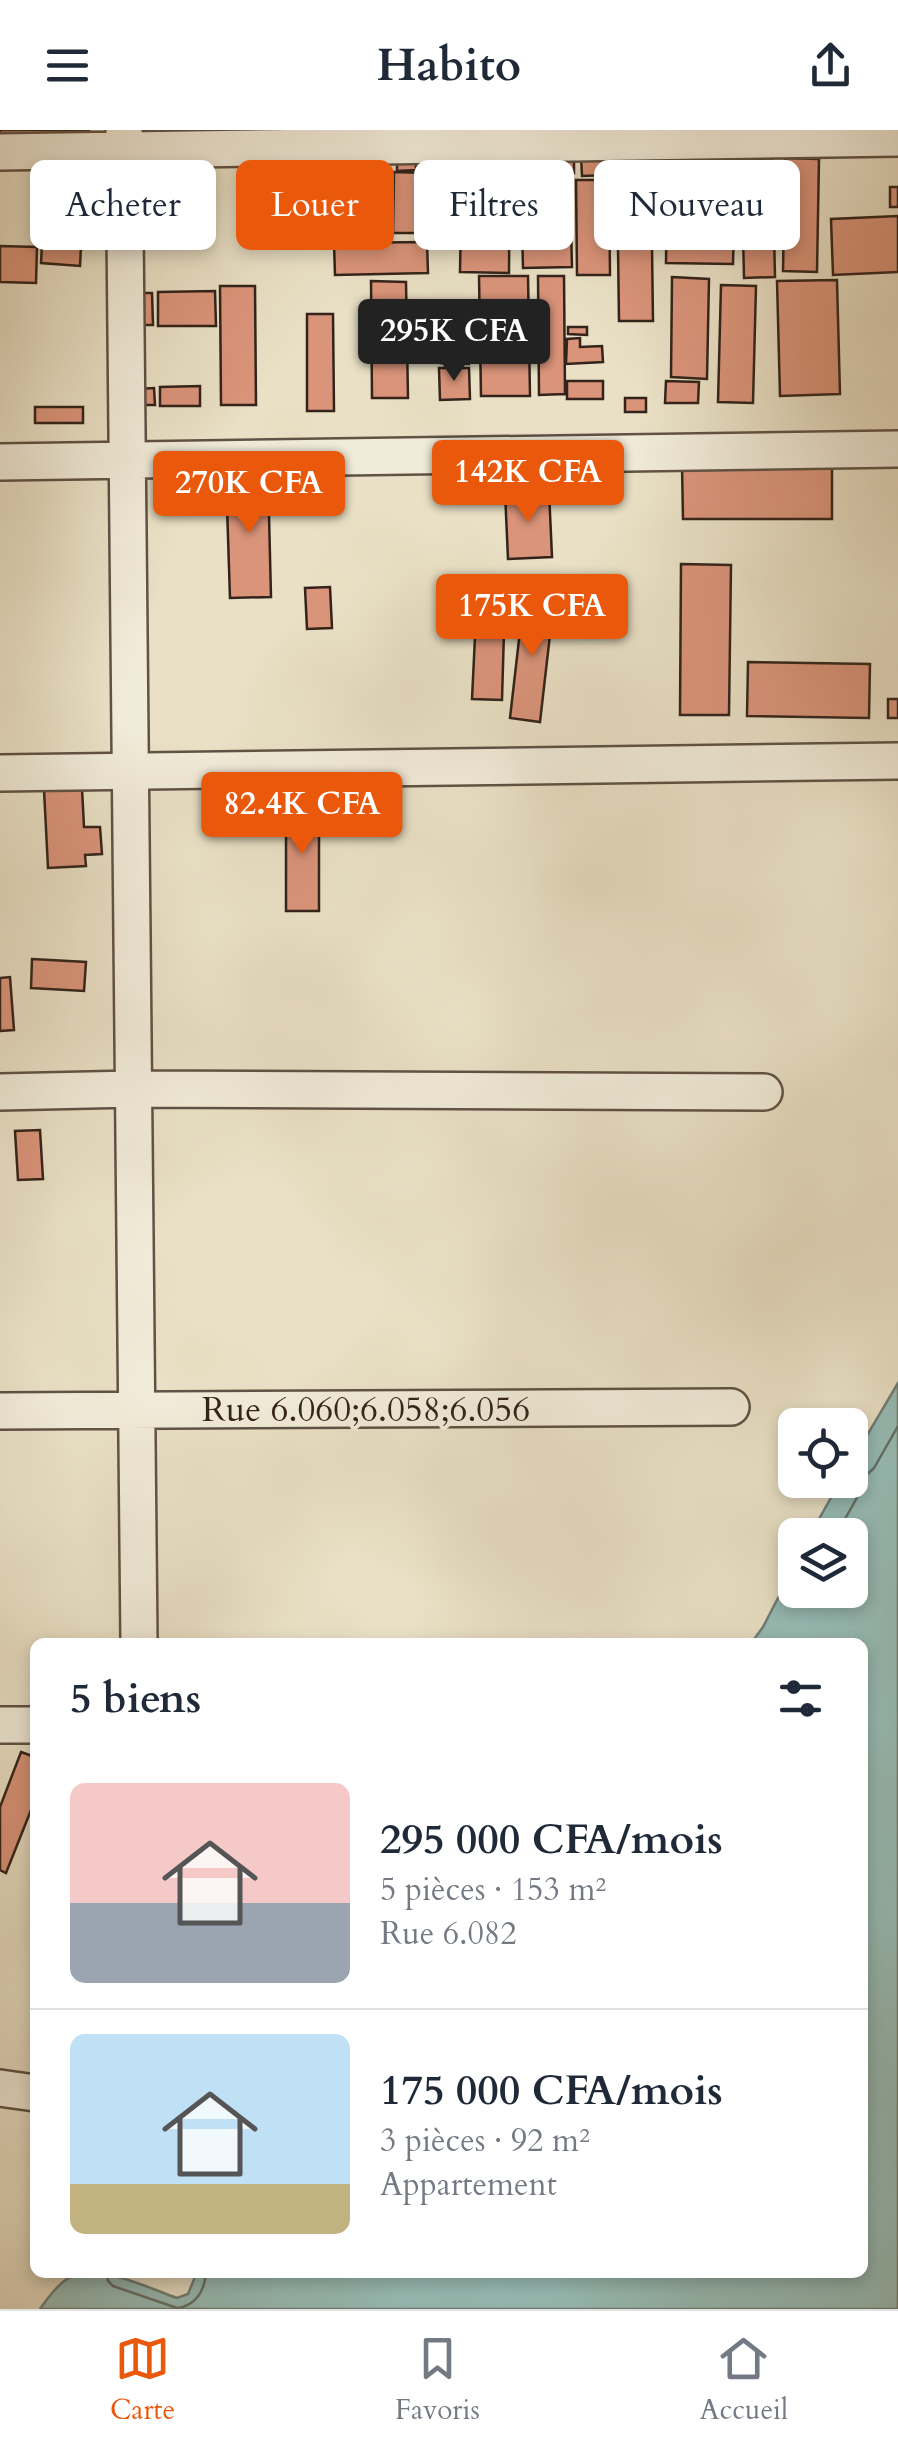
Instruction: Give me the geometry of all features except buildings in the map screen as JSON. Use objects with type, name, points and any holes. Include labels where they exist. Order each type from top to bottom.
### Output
[{"type":"street","points":[[0,152],[124,140],[898,138]]},
{"type":"street","points":[[124,140],[138,1638]]},
{"type":"street","points":[[0,462],[898,449]]},
{"type":"street","points":[[0,773],[898,761]]},
{"type":"street","points":[[0,1092],[764,1092]]},
{"type":"street","name":"Rue 6.060;6.058;6.056","points":[[0,1411],[731,1407]]},
{"type":"street","points":[[0,1725],[30,1725]]},
{"type":"street","points":[[0,2088],[30,2092]]},
{"type":"water","points":[[898,1383],[898,2309],[40,2309],[69,2278],[122,2278],[177,2298],[188,2294],[195,2278],[868,2278],[868,1638],[755,1638],[778,1598],[778,1608],[868,1608],[868,1518],[820,1518],[831,1498],[868,1498],[868,1434]]}]
